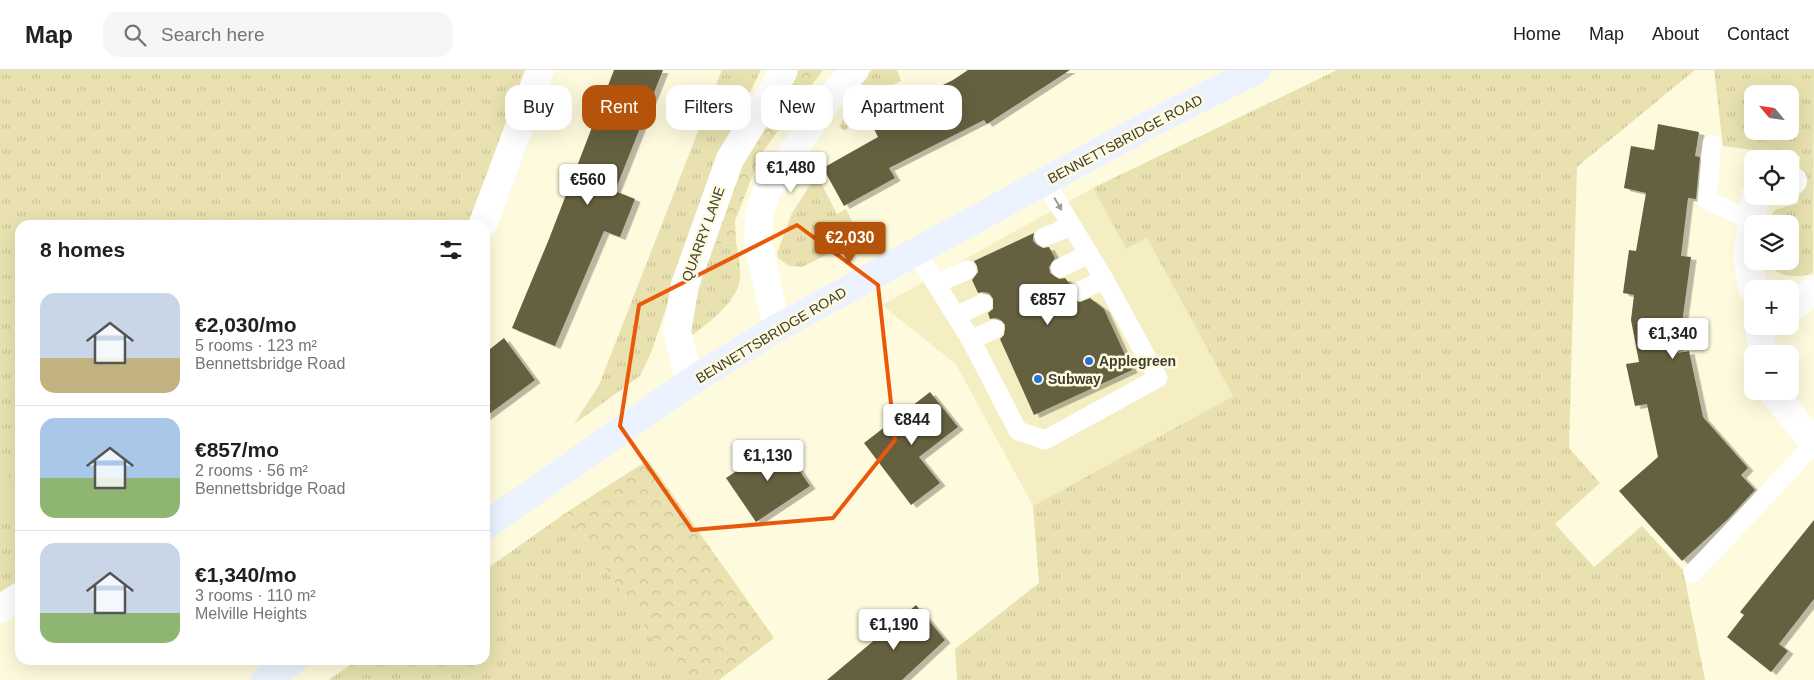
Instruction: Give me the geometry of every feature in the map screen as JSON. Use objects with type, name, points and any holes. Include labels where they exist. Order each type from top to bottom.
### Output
[{"type":"main road","name":"BENNETTSBRIDGE ROAD","points":[[490,522],[690,382],[777,328],[1146,126],[1257,70]]},
{"type":"main road","points":[[265,680],[287,665]]},
{"type":"street","points":[[485,220],[540,70]]},
{"type":"street","name":"QUARRY LANE","points":[[690,382],[677,332],[685,285],[730,159],[784,70]]},
{"type":"street","points":[[777,328],[758,244],[759,215],[767,191],[826,101],[855,70]]},
{"type":"street","points":[[1751,280],[1747,258],[1753,208]]},
{"type":"street","points":[[1799,302],[1814,290]]},
{"type":"street","points":[[1779,400],[1814,442]]},
{"type":"street","points":[[0,609],[15,599]]},
{"type":"lane","points":[[1712,144],[1707,200],[1753,208]]},
{"type":"lane","points":[[916,252],[970,340],[1018,431],[1045,440],[1158,378],[1104,279],[1045,182]]},
{"type":"lane","points":[[1044,237],[1072,226]]},
{"type":"lane","points":[[1060,268],[1089,254]]},
{"type":"lane","points":[[936,284],[968,270]]},
{"type":"lane","points":[[1080,291],[1104,279]]},
{"type":"lane","points":[[956,316],[983,303]]},
{"type":"lane","points":[[970,340],[995,329]]},
{"type":"lane","points":[[1693,573],[1814,442]]},
{"type":"highlighted area","points":[[797,225],[878,285],[895,440],[833,518],[692,530],[620,426],[639,305]]},
{"type":"shaded area","points":[[1093,188],[1126,249],[1147,238],[1233,396],[1033,506],[956,364],[882,305]]},
{"type":"green space","points":[[0,70],[527,70],[521,85],[505,85],[505,127],[469,220],[15,220],[15,583],[0,593]]},
{"type":"green space","points":[[722,70],[761,70],[751,90],[751,85],[716,85]]},
{"type":"green space","points":[[794,70],[823,70],[812,85],[784,85]]},
{"type":"green space","points":[[872,70],[897,70],[901,81],[893,85],[860,85],[865,76]]},
{"type":"green space","points":[[1337,70],[1695,70],[1577,167],[1569,448],[1600,483],[1555,524],[1594,567],[1642,526],[1683,570],[1705,680],[957,680],[955,649],[1039,583],[1033,506],[1233,396],[1147,238],[1126,249],[1093,188]]},
{"type":"green space","points":[[1714,70],[1814,70],[1813,273],[1787,276],[1774,270],[1799,270],[1799,215],[1771,215],[1775,210],[1791,205],[1799,205],[1799,150],[1754,150],[1723,146]]},
{"type":"green space","points":[[843,119],[843,130],[839,127]]},
{"type":"green space","points":[[761,120],[761,130],[779,130],[761,154],[735,221],[736,242],[718,244],[704,239],[737,157]]},
{"type":"green space","points":[[699,130],[731,130],[719,154],[651,353],[640,376],[574,424],[599,385]]},
{"type":"green space","points":[[818,177],[837,214],[846,209],[860,238],[802,267],[789,266],[778,258],[777,253],[792,213],[814,179]]},
{"type":"green space","points":[[704,239],[718,244],[736,242],[740,264],[740,278],[738,288],[726,306],[684,342]]},
{"type":"green space","points":[[0,454],[15,493],[15,506],[0,512]]},
{"type":"green space","points":[[648,460],[774,638],[719,680],[681,680],[567,512]]},
{"type":"green space","points":[[567,512],[681,680],[329,680],[350,665],[490,665],[490,566]]},
{"type":"building","points":[[614,70],[663,70],[656,88],[656,85],[608,85]]},
{"type":"building","points":[[968,70],[1070,70],[987,124],[984,120],[889,168],[895,178],[844,206],[823,168],[878,137],[874,130],[962,130],[962,85],[943,85]]},
{"type":"building","points":[[1658,124],[1699,132],[1695,156],[1700,157],[1696,199],[1688,198],[1681,256],[1691,257],[1678,353],[1689,351],[1703,417],[1748,468],[1741,475],[1755,490],[1728,519],[1682,561],[1619,491],[1658,457],[1647,404],[1635,406],[1626,364],[1639,362],[1631,320],[1634,295],[1623,293],[1629,250],[1636,251],[1646,193],[1624,188],[1631,146],[1654,150]]},
{"type":"building","points":[[591,130],[639,130],[615,191],[635,199],[620,237],[604,231],[555,346],[512,328]]},
{"type":"building","points":[[1034,233],[1033,241],[1043,248],[1049,247],[1055,258],[1049,267],[1050,273],[1059,279],[1065,278],[1071,285],[1069,291],[1073,300],[1080,302],[1090,298],[1104,309],[1132,370],[1034,415],[1000,339],[1004,335],[1005,325],[996,318],[990,319],[988,313],[993,309],[993,299],[989,293],[978,293],[972,280],[978,272],[974,261]]},
{"type":"building","points":[[504,338],[535,380],[490,413],[490,349]]},
{"type":"building","points":[[930,392],[958,427],[919,457],[940,483],[911,505],[864,443]]},
{"type":"building","points":[[780,442],[810,486],[756,522],[726,478]]},
{"type":"building","points":[[1814,520],[1814,599],[1779,644],[1788,651],[1771,672],[1727,637],[1744,615],[1740,612]]},
{"type":"building","points":[[916,605],[945,640],[902,680],[827,680]]},
{"type":"place","name":"Applegreen","points":[[1089,361]]},
{"type":"place","name":"Subway","points":[[1038,379]]}]
